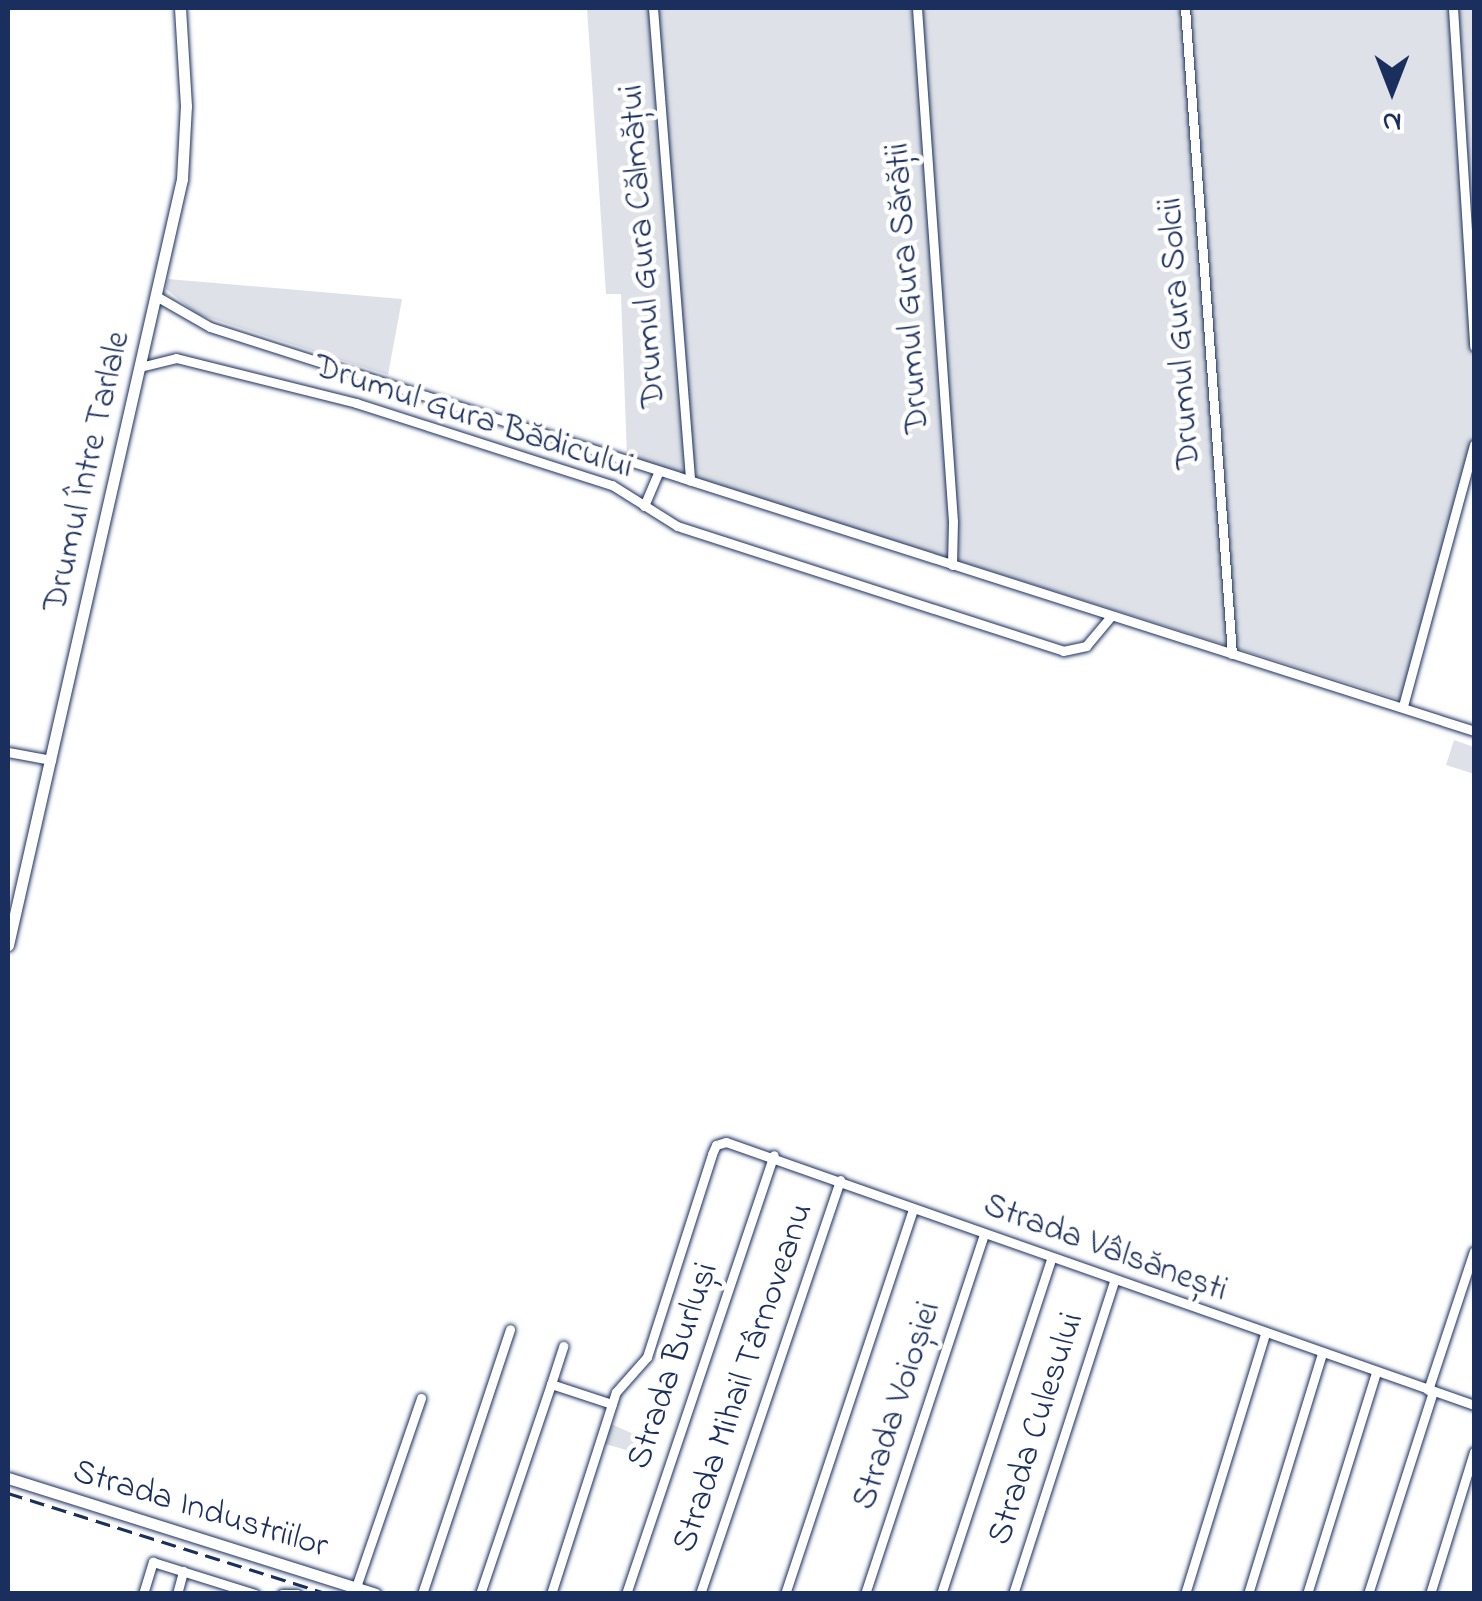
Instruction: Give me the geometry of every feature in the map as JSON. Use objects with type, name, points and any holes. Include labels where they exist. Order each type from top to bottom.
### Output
[{"type":"main road","name":"Drumul Între Tarlale","points":[[8,945],[184,160],[180,8]]},
{"type":"main road","name":"Strada Industriilor","points":[[8,1478],[375,1594]]},
{"type":"street","name":"Drumul Gura Călmățui","points":[[653,8],[690,481]]},
{"type":"street","name":"Drumul Gura Sărății","points":[[917,8],[953,521],[952,565]]},
{"type":"street","name":"Drumul Gura Solcii","points":[[1186,8],[1232,654]]},
{"type":"street","points":[[1452,8],[1474,346]]},
{"type":"street","name":"Drumul Gura Bădicului","points":[[156,296],[210,327],[1474,731]]},
{"type":"street","name":"Drumul Gura Bădicului","points":[[140,367],[176,358],[356,402],[612,486],[677,526],[1063,651],[1086,646],[1111,616]]},
{"type":"street","points":[[1403,706],[1474,444]]},
{"type":"street","points":[[644,506],[660,471]]},
{"type":"street","points":[[1458,724],[1474,724]]},
{"type":"street","points":[[8,752],[51,760]]},
{"type":"street","name":"Strada Vâlsănești","points":[[612,1404],[622,1380],[647,1357],[712,1154],[720,1143],[739,1143],[1114,1282],[1474,1405]]},
{"type":"street","name":"Strada Burluși","points":[[626,1594],[774,1156]]},
{"type":"street","name":"Strada Mihail Târnoveanu","points":[[700,1594],[840,1180]]},
{"type":"street","points":[[785,1594],[913,1209]]},
{"type":"street","name":"Strada Voioșiei","points":[[865,1594],[984,1235]]},
{"type":"street","points":[[1368,1594],[1474,1250]]},
{"type":"street","points":[[941,1594],[1051,1259]]},
{"type":"street","name":"Strada Culesului","points":[[1013,1594],[1114,1282]]},
{"type":"street","points":[[422,1594],[510,1330]]},
{"type":"street","points":[[1185,1594],[1265,1334]]},
{"type":"street","points":[[480,1594],[564,1346]]},
{"type":"street","points":[[1248,1594],[1322,1353]]},
{"type":"street","points":[[1307,1594],[1376,1372]]},
{"type":"street","points":[[551,1384],[612,1404],[551,1594]]},
{"type":"street","points":[[356,1588],[421,1398]]},
{"type":"street","points":[[1430,1594],[1474,1452]]},
{"type":"street","points":[[143,1594],[153,1562],[253,1593]]},
{"type":"street","points":[[177,1594],[184,1572]]},
{"type":"street","points":[[282,1594],[297,1594]]},
{"type":"shaded area","points":[[587,8],[1474,8],[1474,461],[1462,511],[1455,509],[1401,700],[627,457],[621,294],[606,294]]},
{"type":"shaded area","points":[[168,279],[402,299],[388,375],[197,314],[166,289]]},
{"type":"shaded area","points":[[1454,740],[1474,747],[1474,774],[1446,765]]},
{"type":"shaded area","points":[[611,1424],[645,1439],[641,1454],[605,1444]]},
{"type":"railway","points":[[8,1493],[328,1594]]}]
